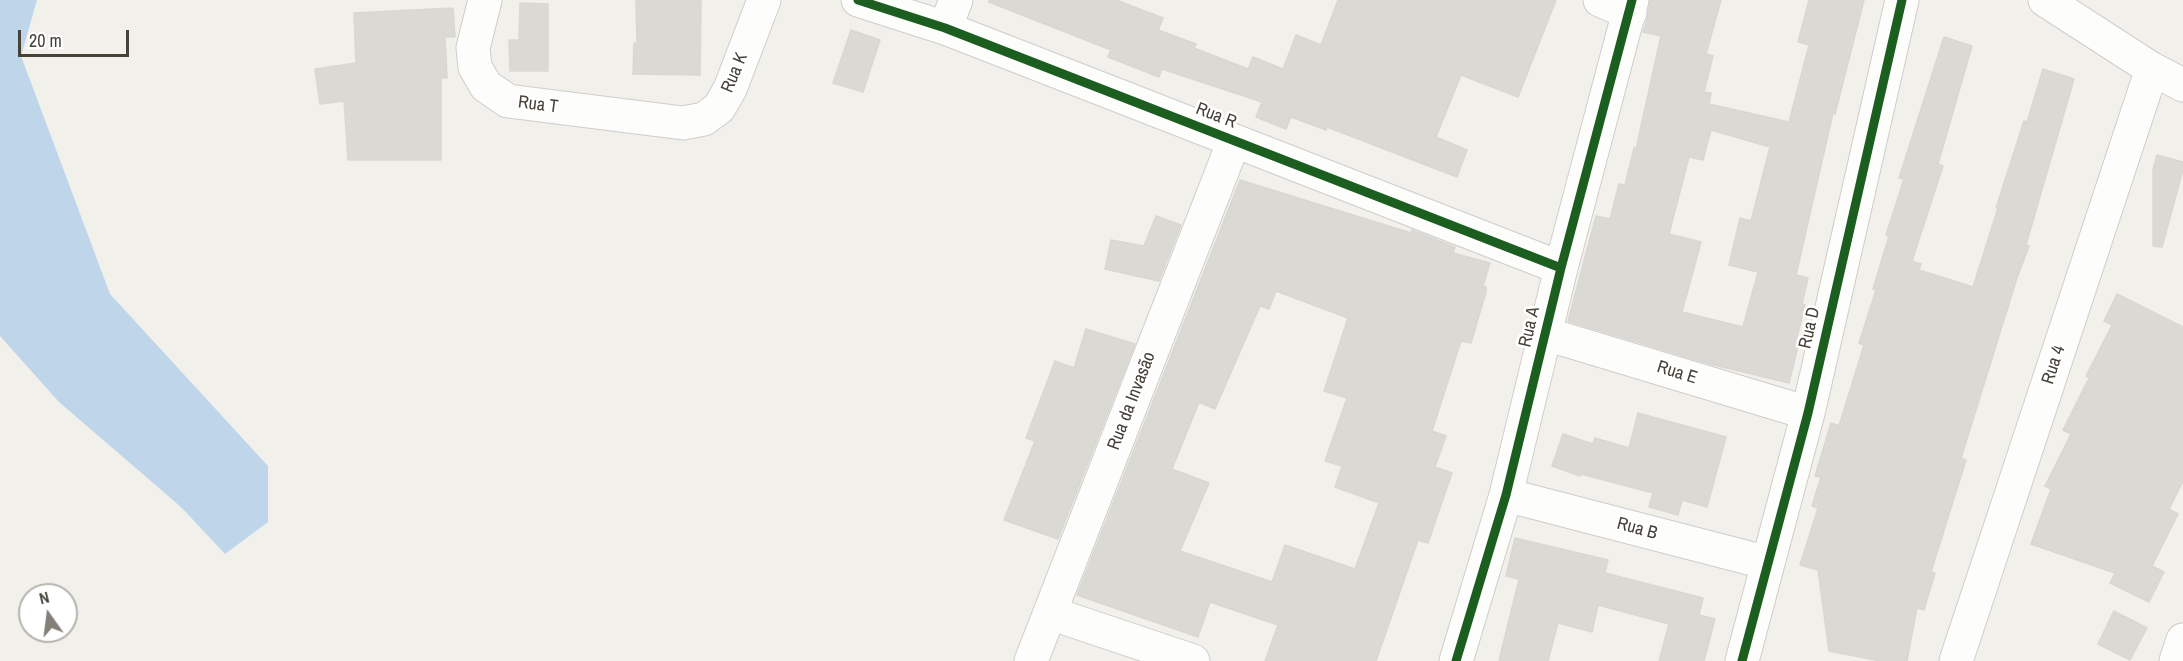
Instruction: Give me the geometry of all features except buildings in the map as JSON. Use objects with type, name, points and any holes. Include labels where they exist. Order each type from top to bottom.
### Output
[{"type":"street","name":"Rua T","points":[[484,0],[473,48],[475,67],[486,86],[508,101],[683,123]]},
{"type":"street","name":"Rua K","points":[[683,123],[704,119],[719,108],[730,89],[764,0]]},
{"type":"street","name":"Rua R","points":[[858,0],[951,14],[1234,141],[1561,268]]},
{"type":"street","points":[[1600,0],[1631,6]]},
{"type":"street","name":"Rua D","points":[[1743,661],[1808,412],[1902,0]]},
{"type":"street","points":[[2045,0],[2152,69],[2183,85]]},
{"type":"street","name":"Rua A","points":[[1456,661],[1506,495],[1561,268],[1631,6]]},
{"type":"street","name":"Rua 4","points":[[1956,661],[2152,69]]},
{"type":"street","name":"Rua da Invasão","points":[[1031,661],[1234,141]]},
{"type":"street","name":"Rua E","points":[[1546,334],[1808,412]]},
{"type":"street","name":"Rua B","points":[[1506,495],[1768,563]]},
{"type":"street","points":[[1050,613],[1193,661]]},
{"type":"street","points":[[2176,661],[2183,640]]},
{"type":"water","points":[[0,0],[37,0],[21,56],[110,294],[268,466],[268,522],[225,554],[181,507],[59,402],[0,336]]},
{"type":"cycle path","points":[[858,0],[945,28],[1561,268]]},
{"type":"cycle path","points":[[1456,661],[1506,495],[1561,268],[1632,0]]},
{"type":"cycle path","points":[[1742,661],[1808,413],[1902,0]]}]
